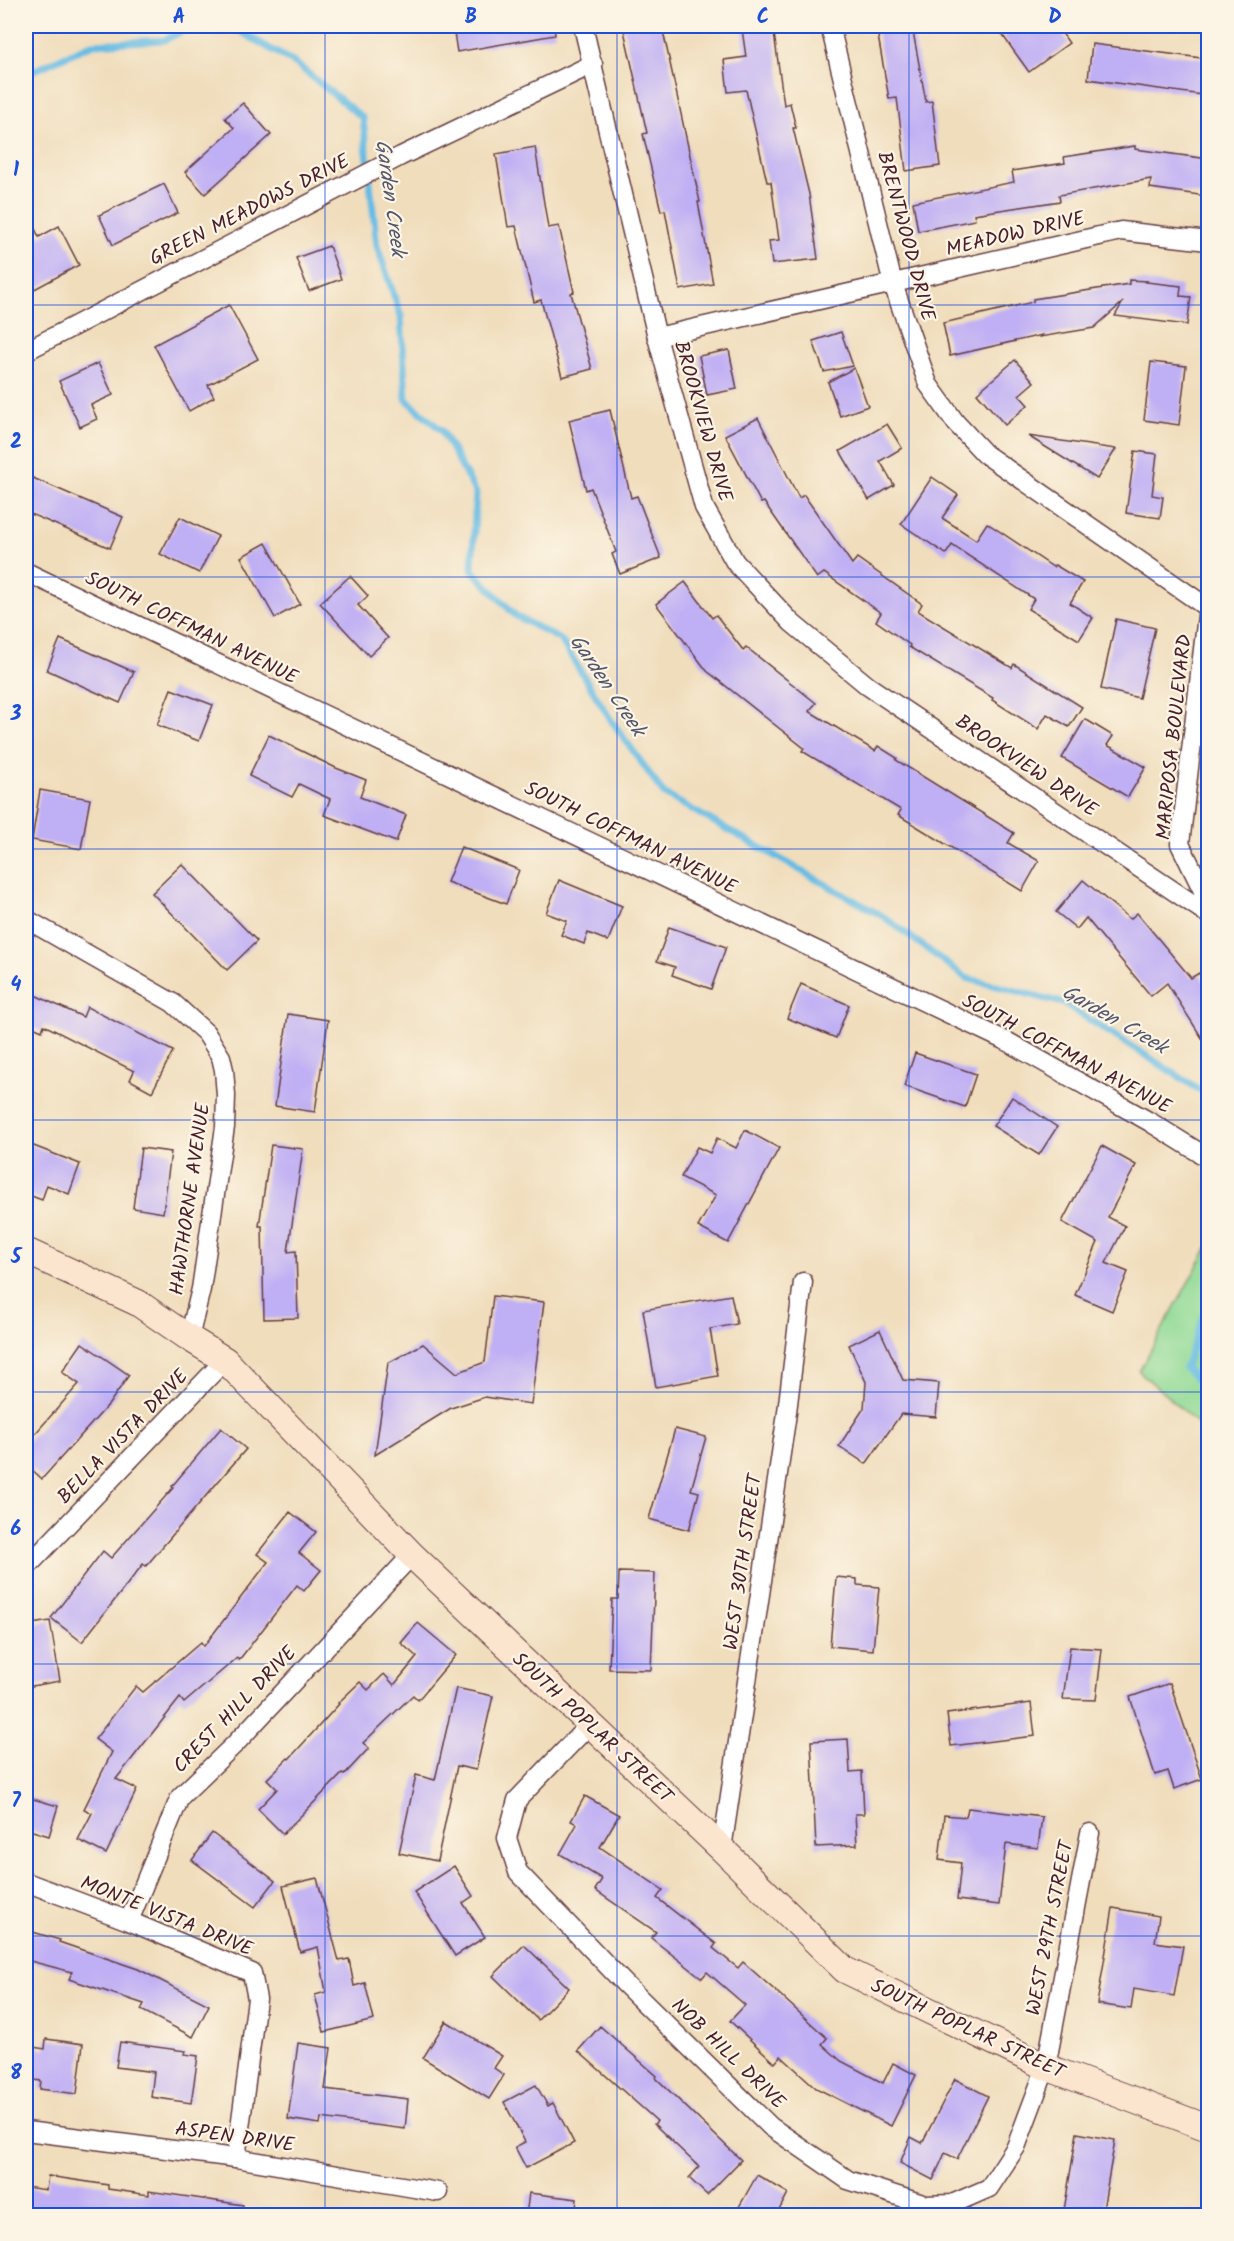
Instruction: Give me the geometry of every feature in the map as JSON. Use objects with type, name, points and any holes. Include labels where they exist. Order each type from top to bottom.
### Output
[{"type":"main road","name":"SOUTH POPLAR STREET","points":[[26,1251],[138,1303],[225,1360],[412,1555],[722,1848],[846,1970],[1046,2067],[1209,2128]]},
{"type":"street","name":"BROOKVIEW DRIVE","points":[[583,26],[657,337],[704,507],[735,562],[792,623],[868,686],[1209,914]]},
{"type":"street","name":"BRENTWOOD DRIVE","points":[[830,26],[893,284],[928,384],[956,423],[985,454],[1208,608]]},
{"type":"street","name":"GREEN MEADOWS DRIVE","points":[[26,351],[401,156],[593,64]]},
{"type":"street","name":"MEADOW DRIVE","points":[[657,337],[1121,231],[1209,241]]},
{"type":"street","name":"SOUTH COFFMAN AVENUE","points":[[26,572],[1008,1042],[1209,1158]]},
{"type":"street","name":"MARIPOSA BOULEVARD","points":[[1208,608],[1180,844],[1209,901]]},
{"type":"street","name":"HAWTHORNE AVENUE","points":[[26,919],[173,1003],[207,1033],[221,1057],[226,1095],[225,1127],[201,1289],[189,1338]]},
{"type":"street","name":"WEST 30TH STREET","points":[[722,1848],[786,1420],[802,1282]]},
{"type":"street","name":"BELLA VISTA DRIVE","points":[[26,1568],[225,1360]]},
{"type":"street","name":"CREST HILL DRIVE","points":[[129,1921],[180,1797],[235,1744],[412,1555]]},
{"type":"street","name":"NOB HILL DRIVE","points":[[590,1724],[517,1800],[507,1838],[518,1872],[624,1983],[771,2127],[848,2180],[926,2205],[952,2204],[989,2188],[1016,2147],[1046,2067]]},
{"type":"street","name":"WEST 29TH STREET","points":[[1046,2067],[1090,1833]]},
{"type":"street","name":"MONTE VISTA DRIVE","points":[[26,1882],[129,1921],[252,1973],[257,2000],[236,2158]]},
{"type":"street","name":"ASPEN DRIVE","points":[[26,2131],[236,2158],[438,2192]]},
{"type":"green space","points":[[1208,1247],[1208,1433],[1139,1371]]},
{"type":"building","points":[[453,26],[554,26],[555,35],[457,52]]},
{"type":"building","points":[[623,26],[662,26],[700,202],[698,202],[713,284],[680,290],[665,210],[661,211],[643,134],[647,133]]},
{"type":"building","points":[[773,26],[784,105],[790,103],[796,128],[793,128],[809,194],[818,259],[772,264],[769,241],[779,240],[771,182],[767,182],[746,90],[728,92],[724,60],[746,57],[742,29]]},
{"type":"building","points":[[912,26],[926,102],[932,101],[940,166],[906,171],[897,98],[889,99],[877,30]]},
{"type":"building","points":[[996,26],[1057,26],[1069,43],[1029,72]]},
{"type":"building","points":[[1092,44],[1209,59],[1209,96],[1088,79]]},
{"type":"building","points":[[243,103],[271,135],[205,194],[185,172],[234,128],[225,118]]},
{"type":"building","points":[[1135,146],[1135,149],[1209,159],[1206,196],[1150,188],[1151,179],[1059,195],[1060,201],[974,214],[975,220],[918,231],[913,202],[1014,182],[1012,171],[1065,163],[1064,157]]},
{"type":"building","points":[[535,147],[548,228],[559,226],[574,292],[571,293],[592,369],[562,377],[541,300],[534,302],[516,226],[508,227],[496,154]]},
{"type":"building","points":[[164,184],[178,213],[113,245],[99,215]]},
{"type":"building","points":[[26,210],[39,237],[59,226],[79,265],[31,291],[26,281]]},
{"type":"building","points":[[329,246],[341,279],[309,291],[296,258]]},
{"type":"building","points":[[1129,280],[1181,286],[1180,296],[1191,297],[1187,325],[1115,316],[1123,302],[1094,328],[1040,337],[1042,335],[950,356],[943,323],[1033,302],[1033,299],[1129,284]]},
{"type":"building","points":[[229,305],[258,359],[208,385],[214,397],[189,411],[154,345]]},
{"type":"building","points":[[841,332],[853,366],[824,372],[813,341]]},
{"type":"building","points":[[729,350],[737,389],[707,395],[699,356]]},
{"type":"building","points":[[1015,360],[1034,382],[1019,395],[1028,405],[1005,425],[977,393]]},
{"type":"building","points":[[1151,362],[1186,366],[1179,425],[1144,420]]},
{"type":"building","points":[[98,363],[113,395],[91,405],[97,419],[80,427],[59,381]]},
{"type":"building","points":[[854,368],[868,406],[840,416],[828,382]]},
{"type":"building","points":[[610,410],[631,498],[637,496],[661,558],[620,574],[612,554],[616,552],[591,488],[586,490],[569,420]]},
{"type":"building","points":[[758,418],[799,498],[804,495],[852,564],[857,558],[922,604],[918,611],[1012,668],[1014,664],[1082,707],[1069,727],[1047,714],[1038,729],[992,700],[993,698],[909,647],[910,645],[876,621],[881,613],[824,573],[817,578],[764,502],[761,503],[725,435]]},
{"type":"building","points":[[887,424],[902,448],[880,461],[894,485],[869,500],[840,451]]},
{"type":"building","points":[[1028,436],[1116,449],[1097,479]]},
{"type":"building","points":[[1135,451],[1157,454],[1152,495],[1163,497],[1160,518],[1126,513]]},
{"type":"building","points":[[26,475],[123,517],[110,548],[26,512]]},
{"type":"building","points":[[932,477],[958,495],[942,518],[976,540],[987,523],[1053,567],[1055,565],[1083,582],[1070,603],[1093,618],[1079,640],[1028,609],[1034,599],[952,545],[946,554],[901,524]]},
{"type":"building","points":[[180,517],[218,536],[199,573],[160,554]]},
{"type":"building","points":[[266,543],[300,604],[275,618],[241,557]]},
{"type":"building","points":[[350,576],[368,596],[358,605],[388,638],[369,656],[320,603]]},
{"type":"building","points":[[685,582],[712,618],[716,615],[743,650],[746,647],[816,703],[809,711],[875,751],[878,746],[897,758],[896,760],[1014,833],[1008,843],[1039,861],[1022,891],[898,815],[901,810],[802,751],[804,748],[707,671],[656,604]]},
{"type":"building","points":[[1116,619],[1155,628],[1139,698],[1101,689]]},
{"type":"building","points":[[60,639],[134,672],[120,703],[47,670]]},
{"type":"building","points":[[171,689],[213,705],[199,741],[157,725]]},
{"type":"building","points":[[1085,719],[1113,736],[1107,745],[1146,767],[1128,797],[1062,758]]},
{"type":"building","points":[[269,735],[366,780],[360,797],[406,815],[396,842],[324,815],[330,799],[299,784],[292,797],[249,776]]},
{"type":"building","points":[[40,790],[90,799],[81,849],[32,840]]},
{"type":"building","points":[[461,847],[519,870],[506,904],[447,882]]},
{"type":"building","points":[[182,864],[257,941],[227,970],[152,893]]},
{"type":"building","points":[[559,880],[622,906],[608,941],[588,933],[584,944],[561,935],[567,921],[546,913]]},
{"type":"building","points":[[1083,880],[1130,919],[1137,913],[1191,978],[1199,973],[1209,989],[1209,1049],[1167,983],[1151,996],[1086,918],[1077,929],[1056,912]]},
{"type":"building","points":[[669,927],[726,947],[711,989],[672,975],[675,967],[657,961]]},
{"type":"building","points":[[801,984],[849,1005],[836,1038],[787,1018]]},
{"type":"building","points":[[26,991],[83,1017],[87,1007],[173,1051],[152,1092],[130,1080],[134,1071],[44,1025],[42,1031],[26,1024]]},
{"type":"building","points":[[288,1014],[328,1020],[315,1112],[275,1106]]},
{"type":"building","points":[[915,1053],[976,1074],[965,1107],[904,1086]]},
{"type":"building","points":[[1012,1097],[1057,1127],[1039,1155],[993,1126]]},
{"type":"building","points":[[745,1130],[779,1148],[728,1243],[698,1227],[716,1195],[681,1177],[697,1147],[710,1153],[717,1138],[736,1148]]},
{"type":"building","points":[[26,1143],[80,1164],[69,1194],[47,1185],[42,1200],[26,1194]]},
{"type":"building","points":[[271,1145],[303,1149],[288,1252],[296,1251],[298,1318],[264,1319],[262,1226],[259,1226]]},
{"type":"building","points":[[1102,1146],[1136,1165],[1108,1217],[1125,1226],[1106,1263],[1128,1272],[1112,1311],[1075,1295],[1098,1242],[1062,1222]]},
{"type":"building","points":[[141,1148],[171,1152],[163,1213],[133,1208]]},
{"type":"building","points":[[731,1295],[737,1324],[710,1329],[718,1376],[656,1387],[643,1310]]},
{"type":"building","points":[[493,1296],[544,1302],[531,1404],[485,1397],[451,1408],[375,1455],[388,1363],[423,1344],[457,1373],[485,1362]]},
{"type":"building","points":[[880,1330],[903,1380],[939,1383],[936,1417],[901,1414],[866,1464],[839,1446],[864,1408],[866,1382],[849,1345]]},
{"type":"building","points":[[82,1343],[129,1375],[109,1404],[42,1479],[26,1464],[26,1444],[79,1384],[62,1372]]},
{"type":"building","points":[[221,1428],[246,1449],[146,1566],[143,1564],[82,1642],[51,1618],[103,1551],[111,1558],[173,1488],[172,1486]]},
{"type":"building","points":[[675,1429],[706,1437],[691,1490],[699,1492],[689,1530],[649,1519]]},
{"type":"building","points":[[290,1512],[316,1532],[299,1553],[321,1570],[304,1591],[297,1585],[239,1660],[237,1658],[184,1703],[180,1698],[116,1779],[137,1789],[106,1854],[78,1840],[92,1813],[84,1809],[112,1752],[95,1739],[136,1686],[143,1692],[201,1642],[204,1646],[268,1562],[257,1554]]},
{"type":"building","points":[[619,1572],[655,1573],[651,1670],[609,1669],[612,1599],[618,1599]]},
{"type":"building","points":[[836,1577],[857,1579],[857,1585],[879,1587],[873,1650],[830,1646]]},
{"type":"building","points":[[50,1621],[60,1681],[26,1687],[26,1625]]},
{"type":"building","points":[[418,1623],[456,1655],[418,1700],[413,1695],[363,1743],[369,1748],[283,1834],[258,1809],[277,1789],[267,1779],[289,1759],[338,1703],[360,1682],[368,1690],[384,1674],[394,1685],[417,1657],[401,1643]]},
{"type":"building","points":[[1070,1647],[1102,1649],[1096,1700],[1063,1699]]},
{"type":"building","points":[[1170,1683],[1202,1779],[1174,1789],[1168,1771],[1155,1775],[1130,1697]]},
{"type":"building","points":[[456,1688],[493,1696],[476,1770],[457,1766],[437,1861],[399,1853],[416,1775],[435,1780]]},
{"type":"building","points":[[1031,1703],[1035,1736],[951,1746],[947,1714]]},
{"type":"building","points":[[848,1739],[850,1772],[862,1771],[864,1814],[855,1814],[857,1845],[816,1847],[811,1741]]},
{"type":"building","points":[[585,1796],[619,1815],[600,1847],[663,1890],[657,1898],[716,1944],[713,1948],[738,1968],[743,1962],[827,2038],[822,2044],[841,2061],[883,2083],[893,2063],[916,2075],[891,2126],[816,2088],[781,2056],[775,2063],[730,2021],[745,2005],[707,1972],[702,1978],[651,1938],[656,1932],[595,1890],[602,1879],[560,1854],[577,1824],[571,1821]]},
{"type":"building","points":[[26,1797],[58,1806],[49,1836],[26,1829]]},
{"type":"building","points":[[968,1808],[1042,1817],[1038,1848],[1006,1844],[999,1905],[957,1900],[961,1863],[939,1860],[944,1815],[966,1817]]},
{"type":"building","points":[[212,1833],[275,1881],[255,1907],[192,1860]]},
{"type":"building","points":[[454,1866],[473,1896],[463,1903],[485,1937],[455,1956],[414,1892]]},
{"type":"building","points":[[317,1878],[339,1961],[349,1959],[354,1986],[365,1983],[374,2020],[324,2032],[315,1995],[326,1992],[318,1947],[300,1952],[283,1886]]},
{"type":"building","points":[[1113,1908],[1159,1916],[1155,1942],[1183,1946],[1174,1996],[1134,1989],[1131,2009],[1097,2004]]},
{"type":"building","points":[[26,1930],[138,1969],[209,2005],[193,2037],[141,2010],[144,2004],[69,1979],[72,1972],[26,1960]]},
{"type":"building","points":[[524,1945],[569,1988],[538,2020],[493,1976]]},
{"type":"building","points":[[446,2021],[502,2056],[494,2068],[504,2075],[489,2099],[423,2058]]},
{"type":"building","points":[[600,2026],[657,2076],[656,2078],[741,2160],[707,2195],[689,2178],[699,2167],[654,2124],[657,2121],[578,2051]]},
{"type":"building","points":[[46,2039],[83,2044],[77,2094],[40,2089],[41,2081],[26,2079],[26,2046],[45,2049]]},
{"type":"building","points":[[120,2042],[186,2051],[184,2054],[198,2056],[191,2103],[151,2097],[154,2072],[116,2067]]},
{"type":"building","points":[[298,2043],[331,2048],[325,2089],[408,2099],[405,2129],[321,2118],[320,2124],[288,2119]]},
{"type":"building","points":[[955,2079],[988,2096],[957,2159],[945,2153],[933,2180],[900,2163],[911,2137],[922,2143]]},
{"type":"building","points":[[536,2085],[548,2106],[553,2103],[574,2143],[526,2168],[515,2147],[525,2142],[504,2102]]},
{"type":"building","points":[[1077,2133],[1115,2140],[1102,2216],[1063,2216]]},
{"type":"building","points":[[757,2175],[788,2193],[776,2216],[734,2216]]},
{"type":"building","points":[[48,2176],[108,2185],[108,2189],[149,2195],[149,2191],[243,2205],[242,2216],[39,2216],[26,2214],[26,2187],[46,2190]]},
{"type":"building","points":[[529,2193],[577,2199],[575,2216],[526,2216]]},
{"type":"waterway","name":"Garden Creek","points":[[26,74],[93,44],[164,40],[193,26]]},
{"type":"waterway","name":"Garden Creek","points":[[231,26],[295,63],[363,118],[377,246],[401,316],[406,399],[442,431],[476,493],[472,570],[516,616],[561,640],[611,720],[664,794],[884,917],[966,978],[1063,1003],[1208,1095]]},
{"type":"waterway","name":"Garden Creek","points":[[1208,1305],[1185,1368],[1208,1390]]}]
